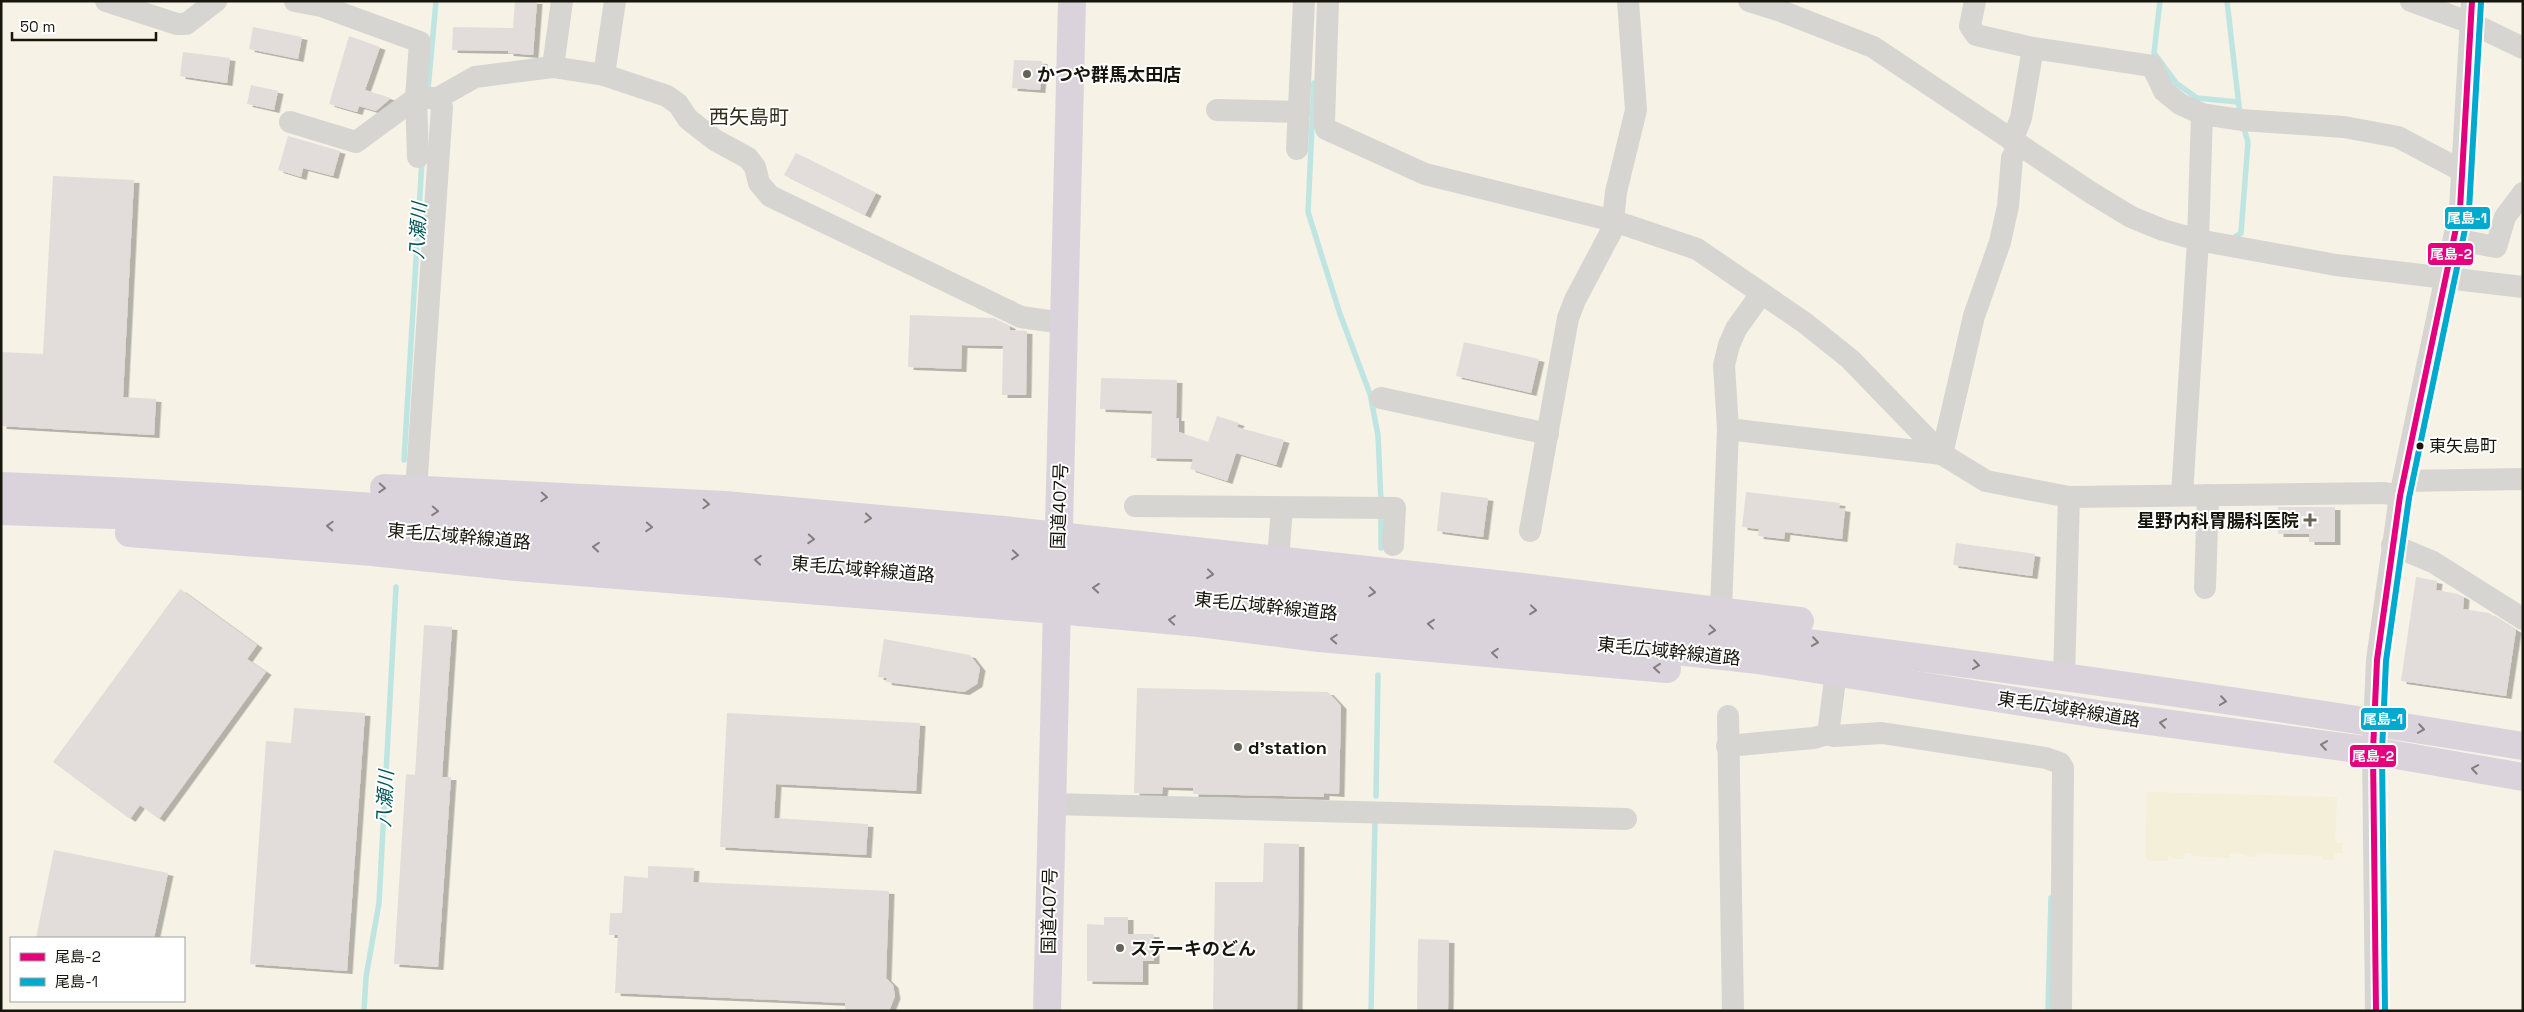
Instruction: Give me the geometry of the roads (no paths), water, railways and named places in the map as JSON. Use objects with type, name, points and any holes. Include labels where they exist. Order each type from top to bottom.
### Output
[{"type":"highway","name":"国道407号","points":[[1047,1011],[1072,1]]},
{"type":"highway","points":[[1,486],[132,475],[725,505],[1058,536],[1278,559],[1721,610],[1894,635],[1942,660]]},
{"type":"highway","name":"東毛広域幹線道路","points":[[1,486],[226,496],[1766,636],[2373,722],[2523,746]]},
{"type":"highway","name":"東毛広域幹線道路","points":[[1,511],[173,517],[965,564]]},
{"type":"highway","points":[[1,517],[125,533],[372,552],[516,568],[1056,610],[1199,623],[1319,638],[1764,678],[1835,680]]},
{"type":"highway","name":"東毛広域幹線道路","points":[[1145,579],[1758,660],[1946,706],[2000,698],[2098,714],[2373,751],[2523,777]]},
{"type":"street","points":[[106,1],[177,24],[186,24],[216,1]]},
{"type":"street","points":[[295,1],[321,6],[420,42],[425,97],[418,157]]},
{"type":"street","points":[[553,67],[562,1]]},
{"type":"street","points":[[604,75],[615,1]]},
{"type":"street","points":[[1297,149],[1304,1]]},
{"type":"street","points":[[1328,1],[1324,122],[1326,129],[1426,174],[1614,221],[1697,249],[1805,323],[1850,359],[1942,454],[1986,481],[2069,497],[2385,493],[2402,488],[2523,479]]},
{"type":"street","points":[[1530,530],[1568,318],[1575,300],[1612,230],[1616,192],[1636,110],[1628,1]]},
{"type":"street","points":[[1749,1],[1781,10],[1873,47],[2131,217],[2163,230],[2198,240],[2336,265],[2523,287]]},
{"type":"street","points":[[1975,1],[1970,26],[1976,35],[2032,48],[2152,66],[2164,91],[2180,104],[2202,114],[2241,120],[2344,127],[2398,137],[2464,172]]},
{"type":"street","points":[[2411,1],[2472,12],[2523,48]]},
{"type":"street","points":[[2376,1011],[2373,722],[2378,651],[2392,545],[2402,488],[2460,209],[2464,172],[2472,12]]},
{"type":"street","points":[[1942,454],[1974,316],[2000,242],[2008,206],[2012,158],[2021,118],[2032,48]]},
{"type":"street","points":[[290,122],[356,142],[425,97],[474,77],[553,67],[604,75],[667,96],[678,104],[688,119],[715,140],[748,158],[755,167],[759,183],[770,196],[1021,317],[1063,323]]},
{"type":"street","points":[[416,490],[442,107],[425,97]]},
{"type":"street","points":[[1217,110],[1298,112]]},
{"type":"street","points":[[2182,496],[2198,240],[2202,114]]},
{"type":"street","points":[[2454,239],[2496,247],[2505,217],[2523,193]]},
{"type":"street","points":[[1721,610],[1728,428],[1724,366],[1729,345],[1736,330],[1761,294]]},
{"type":"street","points":[[1381,398],[1548,434]]},
{"type":"street","points":[[1728,428],[1942,454]]},
{"type":"street","points":[[2205,588],[2208,495]]},
{"type":"street","points":[[2064,678],[2069,497]]},
{"type":"street","points":[[1135,506],[1395,508],[1394,545]]},
{"type":"street","points":[[1278,559],[1282,508]]},
{"type":"street","points":[[2392,545],[2433,562],[2523,619]]},
{"type":"street","points":[[1828,734],[1835,680]]},
{"type":"street","points":[[1728,716],[1727,746],[1733,1011]]},
{"type":"street","points":[[1727,746],[1814,738],[1828,734],[1834,736],[1882,733],[2046,758],[2060,763],[2063,768],[2061,1011]]},
{"type":"street","points":[[1051,804],[1626,820]]},
{"type":"waterway","name":"八瀬川","points":[[428,89],[436,1]]},
{"type":"waterway","points":[[2160,1],[2154,53],[2176,83],[2197,98],[2238,102]]},
{"type":"waterway","points":[[2227,1],[2240,115]]},
{"type":"waterway","points":[[1314,83],[1308,212],[1340,314],[1370,394],[1378,435],[1381,503]]},
{"type":"waterway","points":[[2232,239],[2241,233],[2248,142],[2243,126]]},
{"type":"waterway","name":"八瀬川","points":[[404,460],[422,160]]},
{"type":"waterway","points":[[1381,512],[1381,548]]},
{"type":"waterway","name":"八瀬川","points":[[364,1011],[366,977],[379,903],[396,587]]},
{"type":"waterway","points":[[1376,796],[1378,675]]},
{"type":"waterway","points":[[1371,1011],[1375,821]]},
{"type":"waterway","points":[[2048,1011],[2051,898]]},
{"type":"place","name":"かつや群馬太田店","points":[[1027,74]]},
{"type":"place","name":"東矢島町","points":[[2420,446]]},
{"type":"place","name":"星野内科胃腸科医院","points":[[2310,520]]},
{"type":"place","name":"d’station","points":[[1238,747]]},
{"type":"place","name":"ステーキのどん","points":[[1120,948]]},
{"type":"district","name":"西矢島町","points":[[749,117]]}]
